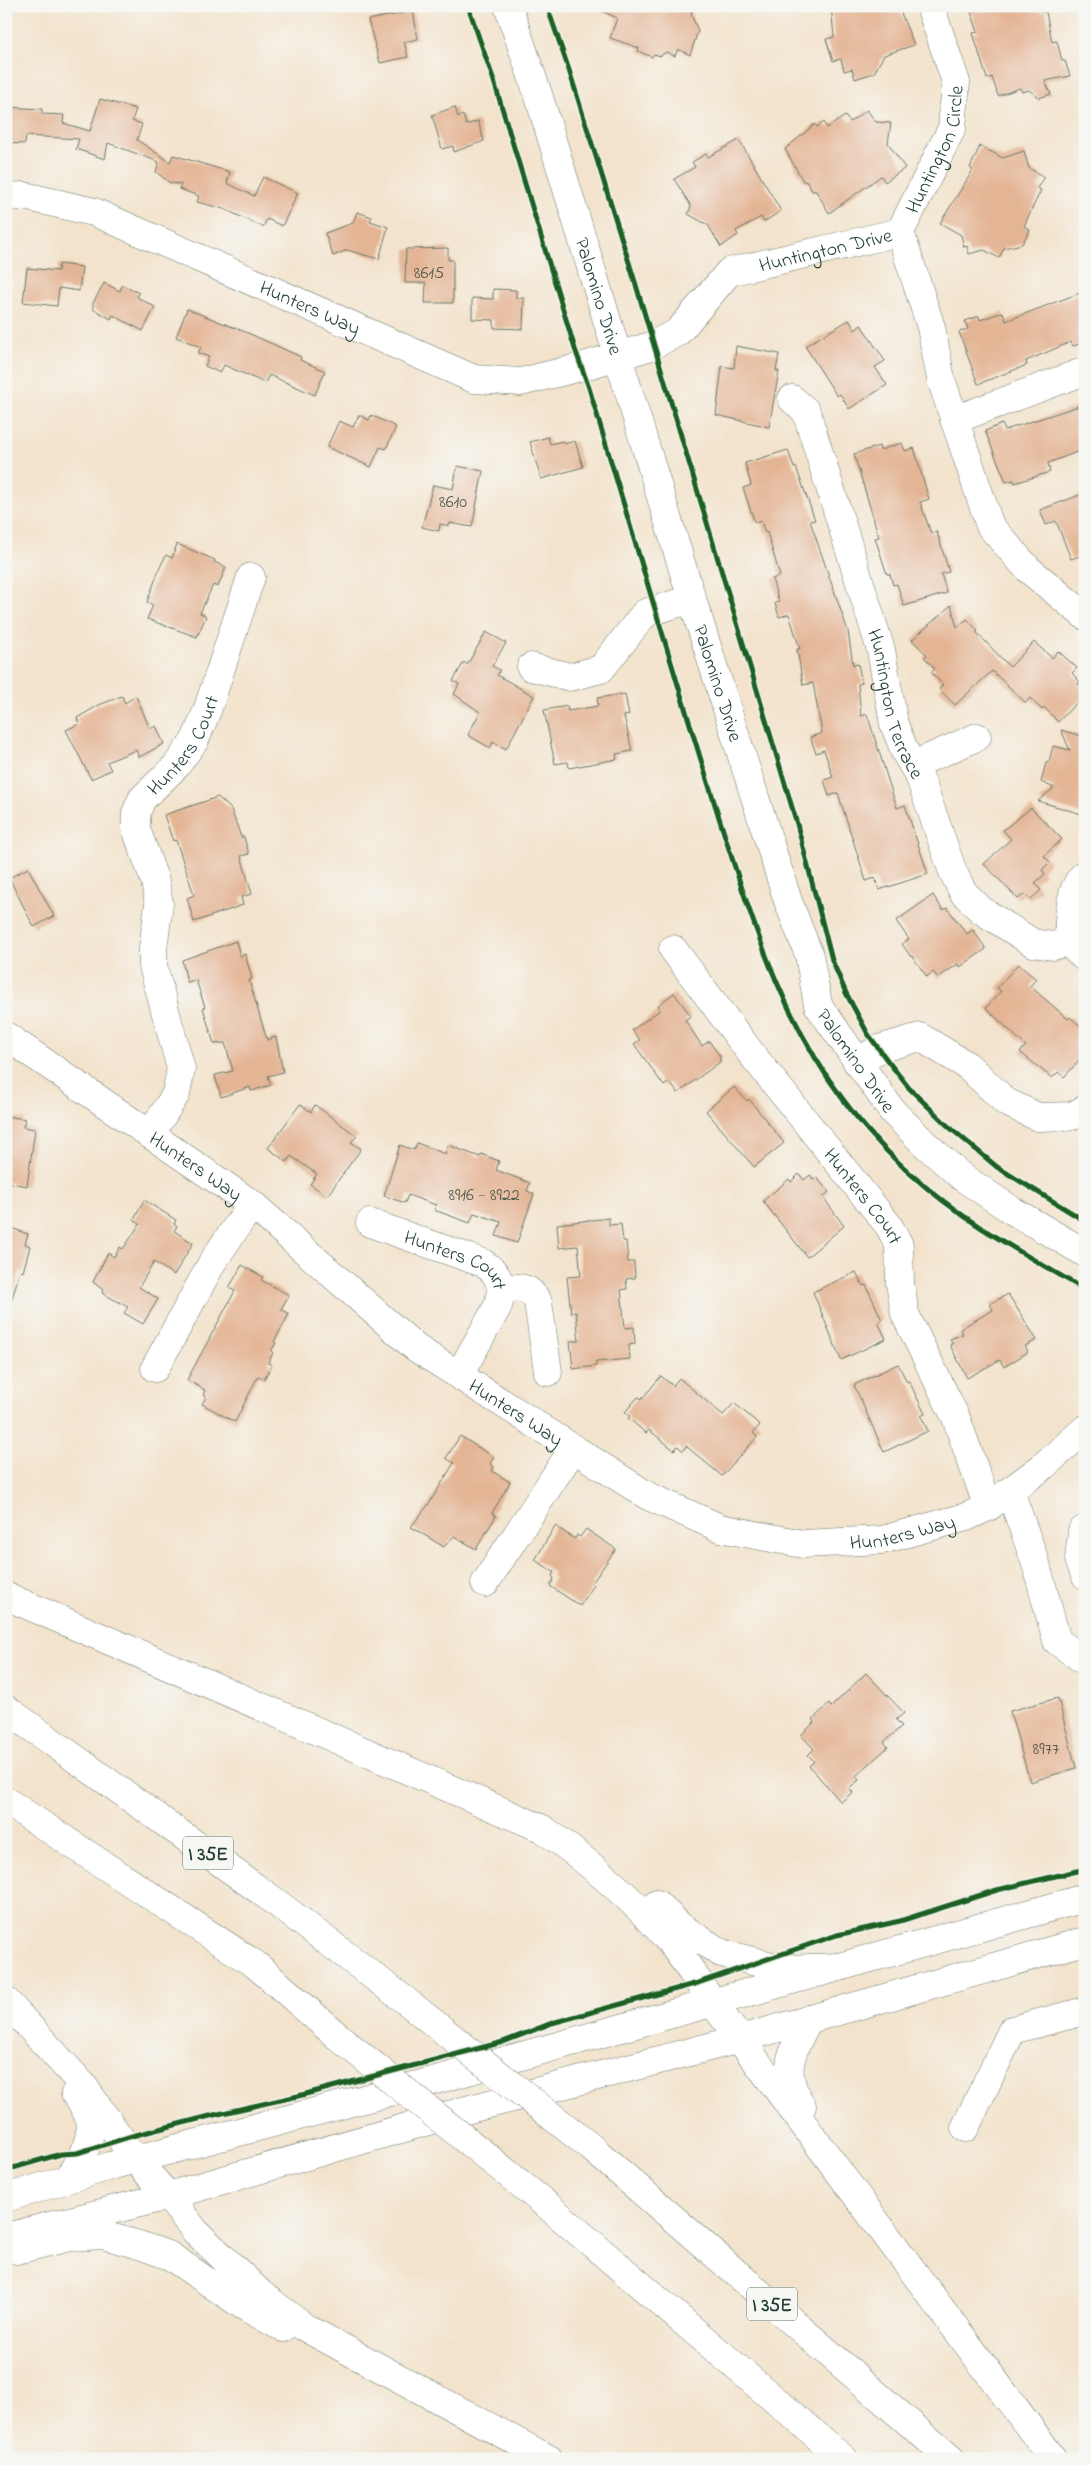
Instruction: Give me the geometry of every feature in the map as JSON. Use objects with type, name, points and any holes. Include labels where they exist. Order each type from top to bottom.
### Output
[{"type":"main road","name":"Palomino Drive","points":[[508,6],[538,97],[692,599],[788,901],[809,955],[818,1005],[856,1062],[893,1112],[962,1177],[1013,1211],[1085,1253]]},
{"type":"main road","name":"Huntington Circle","points":[[900,232],[952,128],[956,82],[930,6]]},
{"type":"main road","name":"Hunters Way","points":[[6,197],[24,196],[94,212],[474,380],[521,382],[618,357]]},
{"type":"main road","name":"Huntington Drive","points":[[618,357],[651,346],[678,332],[729,272],[900,232],[931,327],[941,379],[990,526],[1028,569],[1080,606]]},
{"type":"main road","points":[[954,420],[1085,371]]},
{"type":"main road","name":"Huntington Terrace","points":[[792,399],[806,411],[881,650],[894,724],[920,778],[952,872],[963,892],[981,910],[1033,943],[1076,950]]},
{"type":"main road","name":"Hunters Court","points":[[150,1135],[176,1094],[181,1069],[153,966],[153,948],[159,904],[156,880],[136,829],[136,813],[142,799],[176,766],[195,740],[207,711],[251,578]]},
{"type":"main road","points":[[531,667],[570,677],[601,670],[645,613],[692,599]]},
{"type":"main road","points":[[913,765],[977,737]]},
{"type":"main road","points":[[1076,950],[1070,908],[1079,879],[1085,874]]},
{"type":"main road","name":"Hunters Court","points":[[674,949],[750,1052],[889,1226],[899,1245],[900,1283],[905,1314],[956,1418],[988,1508]]},
{"type":"main road","name":"Hunters Way","points":[[6,1036],[252,1204],[416,1348],[648,1496],[720,1528],[803,1544],[882,1540],[966,1518],[988,1508],[1041,1468],[1085,1430]]},
{"type":"main road","points":[[856,1062],[878,1049],[920,1038],[968,1066],[1006,1102],[1038,1117],[1072,1116],[1085,1109]]},
{"type":"main road","points":[[155,1368],[213,1261],[252,1204]]},
{"type":"main road","name":"Hunters Court","points":[[370,1223],[483,1263],[494,1271],[500,1281],[501,1289],[498,1306],[459,1375]]},
{"type":"main road","points":[[501,1289],[522,1287],[533,1292],[538,1302],[548,1372]]},
{"type":"main road","points":[[485,1583],[574,1449]]},
{"type":"main road","points":[[1010,1491],[1038,1572],[1057,1641],[1085,1662]]},
{"type":"main road","points":[[1038,1572],[1082,1567],[1082,1531],[1085,1529]]},
{"type":"main road","points":[[6,1596],[543,1829],[560,1842],[629,1900],[673,1946],[713,2003],[1053,2459]]},
{"type":"main road","name":"I 35E","points":[[6,1709],[265,1894],[406,2001],[593,2149],[951,2459]]},
{"type":"main road","points":[[6,1801],[256,1965],[336,2035],[548,2206],[844,2459]]},
{"type":"main road","points":[[560,1842],[604,1861],[681,1927],[721,1953],[784,1969],[839,1967]]},
{"type":"main road","points":[[6,2198],[135,2159],[282,2122],[1085,1898]]},
{"type":"main road","points":[[6,2237],[168,2196],[470,2109],[740,2038],[1085,1941]]},
{"type":"main road","points":[[6,2001],[82,2084],[135,2159],[168,2196],[195,2231],[262,2295],[304,2327],[549,2459]]},
{"type":"main road","points":[[6,2010],[79,2099],[90,2119],[89,2144],[68,2178]]},
{"type":"main road","points":[[965,2128],[1012,2030],[1085,2011]]},
{"type":"main road","points":[[809,2019],[794,2046],[788,2064],[790,2082],[798,2100],[827,2144],[854,2191]]},
{"type":"main road","points":[[6,2248],[17,2250],[70,2236],[103,2236],[117,2239],[170,2256],[280,2329],[304,2327]]},
{"type":"building","points":[[591,6],[694,6],[691,14],[698,31],[690,55],[678,49],[675,56],[666,52],[660,56],[654,54],[652,57],[638,51],[639,48],[610,38],[617,18]]},
{"type":"building","points":[[831,6],[869,6],[878,11],[898,6],[914,45],[884,55],[874,73],[855,79],[852,69],[844,71],[841,59],[833,61],[826,39],[834,37]]},
{"type":"building","points":[[990,6],[1035,6],[1041,12],[1046,12],[1052,42],[1057,41],[1062,61],[1065,61],[1070,76],[1045,81],[1051,94],[1039,98],[1029,90],[1022,92],[1020,88],[998,96],[992,77],[987,79],[973,33],[978,32],[971,12]]},
{"type":"building","points":[[413,11],[418,39],[404,42],[408,57],[380,63],[368,20]]},
{"type":"building","points":[[100,99],[136,109],[132,121],[142,124],[137,140],[170,162],[173,155],[230,172],[227,183],[254,196],[263,177],[298,193],[282,226],[267,219],[263,227],[224,209],[197,202],[199,196],[179,189],[181,184],[170,183],[156,172],[159,162],[108,143],[105,159],[76,149],[79,139],[26,136],[25,144],[6,143],[7,107],[42,109],[42,114],[64,115],[63,123],[90,131]]},
{"type":"building","points":[[455,107],[458,117],[463,115],[466,125],[478,121],[484,141],[454,152],[453,146],[442,149],[432,115]]},
{"type":"building","points":[[867,110],[876,122],[891,123],[888,143],[905,168],[885,182],[881,176],[829,213],[816,191],[812,191],[807,182],[803,181],[785,149],[815,124],[817,127],[824,122],[827,128],[845,116],[850,122]]},
{"type":"building","points":[[739,140],[781,211],[764,222],[761,217],[736,231],[738,235],[721,247],[708,225],[688,214],[691,206],[674,179],[695,167],[692,162],[706,154],[708,157]]},
{"type":"building","points":[[980,146],[1003,158],[1024,151],[1029,168],[1044,177],[1037,188],[1041,190],[1024,226],[1030,230],[1022,244],[1004,248],[999,258],[984,250],[969,254],[967,246],[964,247],[961,235],[940,223],[973,170],[970,168]]},
{"type":"building","points":[[357,212],[372,217],[370,221],[388,227],[379,259],[347,250],[333,256],[325,233],[353,223]]},
{"type":"building","points":[[448,248],[448,260],[453,260],[453,303],[425,303],[426,283],[405,283],[406,249]]},
{"type":"building","points":[[59,264],[82,267],[79,291],[59,288],[57,306],[23,302],[27,268],[58,271]]},
{"type":"building","points":[[104,283],[120,291],[122,285],[139,293],[137,297],[155,307],[143,331],[113,315],[111,319],[93,309],[93,303]]},
{"type":"building","points":[[493,289],[516,290],[516,298],[524,298],[523,329],[494,328],[494,320],[472,319],[472,298],[493,299]]},
{"type":"building","points":[[1085,291],[1085,342],[1073,346],[1071,342],[1026,361],[1027,365],[978,384],[959,332],[968,329],[965,321],[979,316],[980,320],[1003,312],[1006,321]]},
{"type":"building","points":[[187,309],[248,333],[301,357],[300,360],[325,371],[315,395],[269,375],[265,383],[224,365],[220,373],[205,366],[209,357],[198,353],[201,347],[176,337]]},
{"type":"building","points":[[849,320],[855,330],[861,325],[885,361],[875,367],[887,385],[849,409],[840,394],[837,396],[805,346]]},
{"type":"building","points":[[736,346],[779,354],[776,371],[779,371],[769,427],[716,415],[722,366],[734,368]]},
{"type":"building","points":[[1085,404],[1085,449],[1048,463],[1050,472],[1015,483],[1014,480],[1006,482],[985,431],[1002,424],[1005,430]]},
{"type":"building","points":[[359,415],[369,420],[371,415],[396,427],[386,449],[380,447],[371,467],[327,447],[339,421],[353,427]]},
{"type":"building","points":[[548,437],[550,444],[563,441],[564,444],[575,441],[583,467],[541,479],[530,442]]},
{"type":"building","points":[[902,443],[905,451],[914,448],[929,499],[920,502],[931,533],[937,532],[949,572],[941,574],[947,593],[904,606],[897,584],[893,585],[890,574],[887,574],[875,538],[879,537],[854,454],[879,446],[880,450]]},
{"type":"building","points":[[788,450],[815,520],[810,521],[848,631],[853,665],[858,664],[862,683],[858,684],[861,716],[867,714],[897,808],[905,805],[928,874],[879,890],[875,878],[866,881],[838,793],[829,796],[824,780],[833,777],[824,750],[816,753],[810,737],[822,733],[813,683],[803,685],[797,649],[800,649],[789,614],[779,617],[775,603],[779,602],[772,579],[780,576],[767,532],[765,533],[761,521],[755,523],[743,488],[751,485],[745,463]]},
{"type":"building","points":[[457,466],[483,471],[472,527],[450,523],[449,526],[440,524],[439,531],[422,527],[433,485],[453,489]]},
{"type":"building","points":[[1085,493],[1085,554],[1071,559],[1056,521],[1046,525],[1040,510]]},
{"type":"building","points":[[177,544],[215,560],[214,562],[226,567],[218,587],[213,585],[200,613],[206,616],[197,637],[147,619],[153,605],[147,602],[160,567],[166,555],[172,558]]},
{"type":"building","points":[[951,605],[957,627],[967,619],[978,631],[976,632],[1010,667],[1034,642],[1052,658],[1058,651],[1077,668],[1072,673],[1080,682],[1078,684],[1085,690],[1085,694],[1058,722],[1044,707],[1042,710],[1030,698],[1026,703],[992,671],[955,705],[939,689],[943,685],[931,672],[935,669],[924,657],[927,655],[912,640]]},
{"type":"building","points":[[486,632],[506,643],[492,666],[500,670],[497,675],[534,696],[506,749],[493,742],[490,748],[468,735],[480,712],[454,694],[459,684],[453,681],[464,662],[467,665]]},
{"type":"building","points":[[625,694],[629,715],[624,716],[632,751],[616,754],[617,759],[569,768],[568,762],[555,764],[544,710],[567,706],[568,711],[598,706],[597,698]]},
{"type":"building","points":[[122,696],[125,703],[136,696],[150,729],[156,726],[164,744],[139,757],[136,750],[107,762],[111,770],[91,779],[66,730],[79,724],[77,718],[99,705]]},
{"type":"building","points":[[1061,730],[1085,737],[1085,815],[1038,801],[1054,788],[1041,782],[1053,746],[1070,750]]},
{"type":"building","points":[[218,797],[231,809],[241,837],[244,837],[249,854],[241,856],[252,894],[241,897],[243,905],[194,922],[187,898],[194,895],[176,840],[173,841],[164,815]]},
{"type":"building","points":[[1031,808],[1062,839],[1044,856],[1050,862],[1042,870],[1045,874],[1035,883],[1041,890],[1030,900],[1024,894],[1018,899],[984,864],[1011,839],[1003,830]]},
{"type":"building","points":[[28,868],[54,916],[34,927],[9,878]]},
{"type":"building","points":[[933,895],[943,910],[947,908],[967,934],[973,930],[986,949],[960,967],[958,964],[938,978],[933,972],[927,977],[911,957],[902,944],[909,939],[896,921]]},
{"type":"building","points":[[236,941],[240,956],[245,954],[252,979],[249,980],[267,1040],[276,1037],[283,1072],[268,1076],[271,1085],[251,1091],[250,1087],[221,1097],[215,1075],[233,1071],[225,1043],[214,1044],[196,980],[187,982],[182,960]]},
{"type":"building","points":[[1018,964],[1036,979],[1030,986],[1068,1019],[1070,1017],[1085,1030],[1085,1054],[1064,1077],[1058,1072],[1052,1078],[1020,1052],[1026,1046],[986,1008],[1001,991],[997,988]]},
{"type":"building","points":[[674,993],[691,1016],[685,1020],[702,1046],[709,1041],[720,1056],[720,1062],[678,1093],[669,1082],[664,1086],[634,1044],[640,1040],[632,1030],[660,1010],[658,1005]]},
{"type":"building","points":[[734,1087],[747,1101],[749,1099],[784,1143],[754,1167],[706,1111]]},
{"type":"building","points":[[300,1104],[311,1112],[315,1105],[357,1136],[351,1142],[361,1149],[327,1196],[310,1184],[317,1174],[291,1156],[287,1162],[268,1148]]},
{"type":"building","points":[[6,1116],[25,1119],[23,1127],[35,1129],[27,1186],[6,1182]]},
{"type":"building","points":[[417,1143],[445,1154],[448,1145],[480,1157],[481,1154],[499,1161],[496,1170],[530,1183],[527,1191],[534,1194],[517,1243],[496,1236],[501,1222],[474,1213],[470,1223],[434,1210],[436,1205],[408,1195],[405,1203],[384,1196],[400,1145],[414,1150]]},
{"type":"building","points":[[799,1174],[804,1180],[810,1175],[813,1179],[816,1177],[829,1192],[823,1197],[844,1226],[807,1257],[763,1201],[789,1179],[791,1182]]},
{"type":"building","points":[[144,1200],[176,1220],[174,1224],[177,1226],[174,1231],[193,1243],[174,1275],[154,1262],[139,1287],[158,1299],[143,1324],[124,1313],[128,1307],[102,1293],[103,1290],[93,1282],[108,1253],[114,1257],[120,1247],[123,1249],[140,1224],[134,1220]]},
{"type":"building","points":[[609,1218],[609,1225],[621,1224],[623,1241],[626,1241],[628,1262],[634,1262],[635,1278],[626,1279],[627,1289],[621,1290],[625,1328],[634,1327],[635,1344],[629,1345],[630,1359],[596,1362],[596,1366],[573,1369],[570,1341],[579,1341],[576,1312],[571,1313],[567,1277],[581,1276],[578,1246],[559,1248],[557,1224]]},
{"type":"building","points":[[6,1226],[28,1234],[25,1244],[30,1246],[23,1272],[20,1271],[10,1305],[6,1304]]},
{"type":"building","points":[[242,1265],[263,1277],[261,1280],[289,1295],[281,1309],[289,1314],[271,1351],[273,1353],[268,1363],[272,1365],[264,1379],[258,1376],[235,1422],[202,1404],[206,1397],[203,1395],[205,1390],[187,1380],[235,1291],[229,1288]]},
{"type":"building","points":[[856,1272],[863,1286],[866,1285],[882,1320],[878,1322],[886,1339],[841,1360],[813,1292]]},
{"type":"building","points":[[1008,1294],[1037,1340],[1025,1346],[1028,1352],[1004,1367],[1000,1360],[967,1378],[950,1345],[953,1343],[950,1339],[963,1334],[960,1329],[993,1310],[990,1304]]},
{"type":"building","points":[[898,1364],[907,1382],[909,1381],[925,1414],[921,1416],[928,1431],[884,1452],[854,1385]]},
{"type":"building","points":[[661,1376],[673,1386],[679,1378],[723,1415],[734,1403],[760,1425],[753,1433],[757,1437],[722,1476],[686,1446],[683,1451],[678,1446],[674,1450],[649,1430],[646,1433],[628,1418],[630,1416],[625,1412],[638,1397],[642,1399]]},
{"type":"building","points":[[460,1436],[494,1457],[490,1464],[494,1467],[492,1471],[510,1482],[492,1513],[496,1516],[476,1549],[454,1536],[444,1547],[411,1527],[428,1505],[454,1463],[446,1458]]},
{"type":"building","points":[[555,1526],[575,1539],[577,1535],[580,1537],[586,1529],[616,1549],[592,1583],[594,1585],[580,1606],[550,1586],[554,1578],[552,1576],[554,1572],[535,1560]]},
{"type":"building","points":[[866,1673],[904,1713],[896,1720],[902,1726],[884,1742],[888,1747],[856,1776],[859,1780],[849,1788],[853,1792],[841,1802],[809,1766],[814,1761],[808,1755],[814,1749],[801,1735],[815,1722],[813,1719],[829,1704],[831,1707]]},
{"type":"building","points":[[1058,1698],[1076,1768],[1030,1782],[1010,1711]]},
{"type":"cycle path","points":[[468,6],[493,78],[575,349],[589,388],[694,739],[749,910],[780,989],[798,1027],[818,1063],[854,1114],[882,1146],[912,1175],[976,1224],[1085,1290]]},
{"type":"cycle path","points":[[547,6],[569,70],[636,285],[797,824],[832,960],[846,993],[868,1034],[887,1060],[909,1088],[948,1126],[997,1167],[1085,1221]]},
{"type":"cycle path","points":[[6,2170],[61,2154],[77,2153],[132,2136],[298,2096],[503,2042],[552,2023],[698,1983],[837,1935],[900,1921],[997,1890],[1085,1869]]}]
